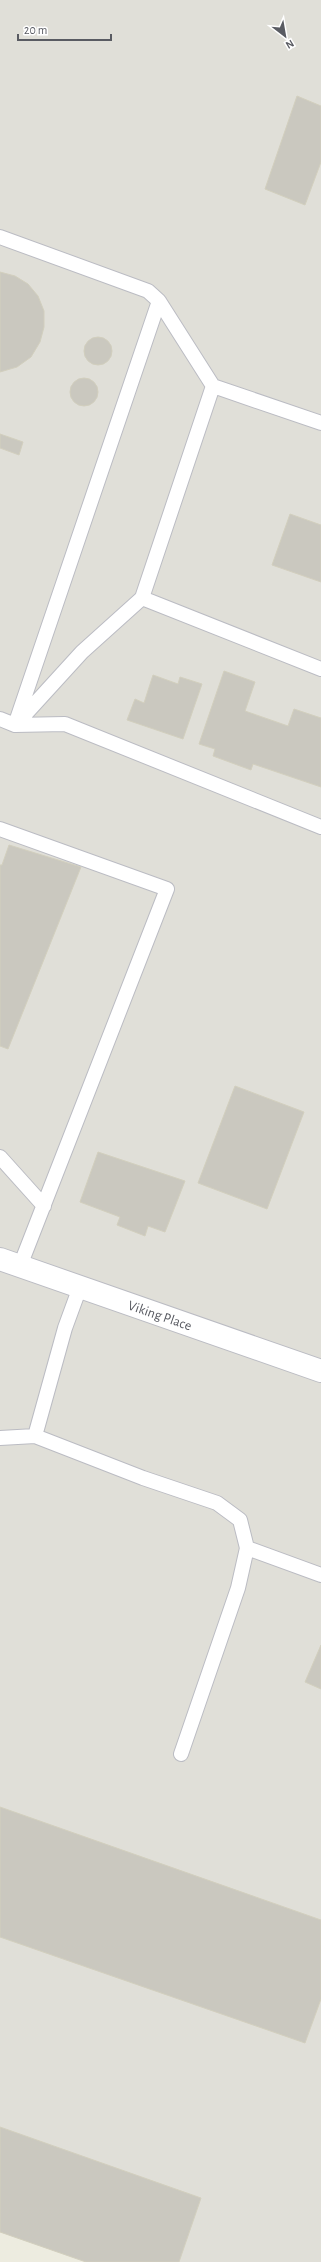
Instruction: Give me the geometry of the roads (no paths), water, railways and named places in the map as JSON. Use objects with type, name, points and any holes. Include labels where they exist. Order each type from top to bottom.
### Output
[{"type":"street","name":"Viking Place","points":[[10,1262],[321,1371]]},
{"type":"lane","points":[[0,237],[148,291],[159,300],[213,386],[321,423]]},
{"type":"lane","points":[[15,725],[159,300]]},
{"type":"lane","points":[[15,725],[82,652],[142,598],[213,386]]},
{"type":"lane","points":[[142,598],[321,669]]},
{"type":"lane","points":[[0,719],[15,725],[65,724],[321,827]]},
{"type":"lane","points":[[0,829],[167,889],[44,1206],[10,1262]]},
{"type":"lane","points":[[0,1157],[44,1206]]},
{"type":"lane","points":[[35,1436],[65,1328],[80,1287]]},
{"type":"lane","points":[[0,1438],[35,1436],[143,1478],[217,1503],[240,1520],[247,1548],[238,1588],[181,1754]]},
{"type":"lane","points":[[247,1548],[321,1575]]}]
